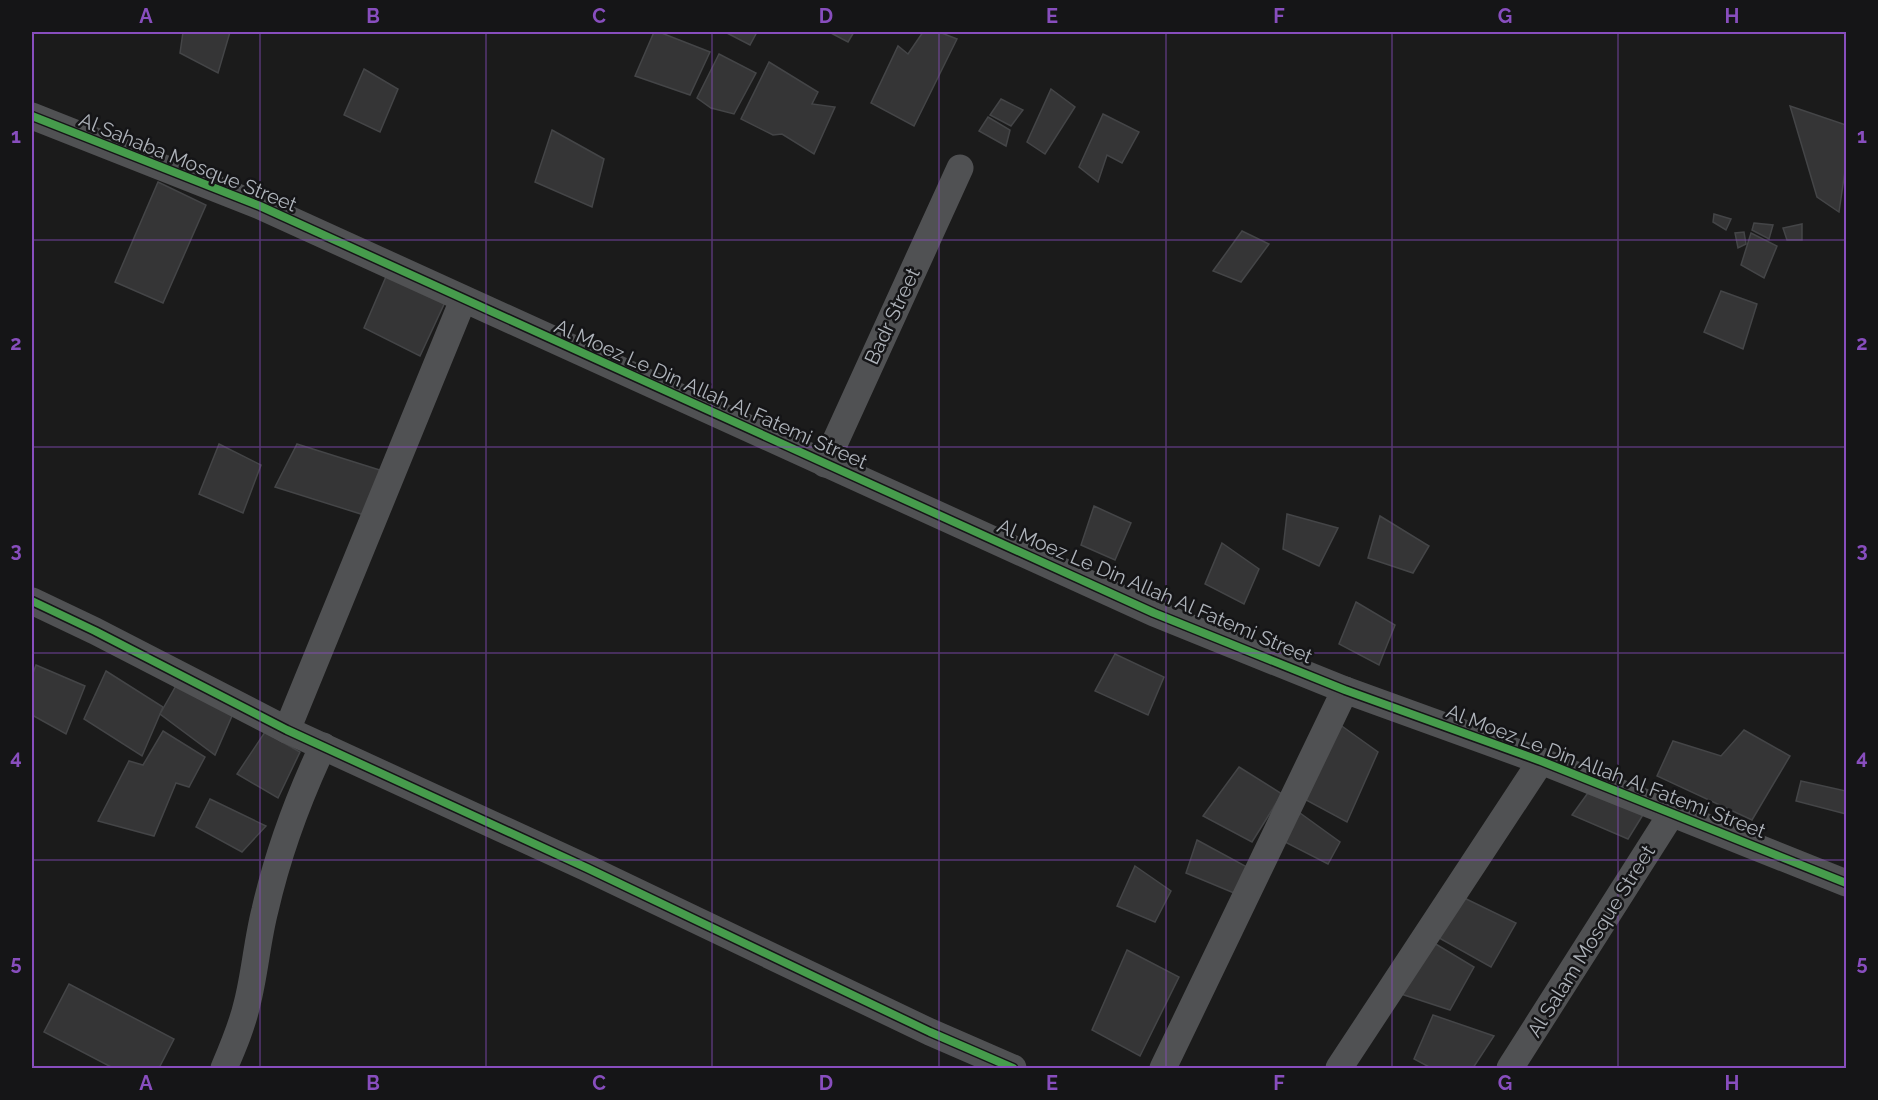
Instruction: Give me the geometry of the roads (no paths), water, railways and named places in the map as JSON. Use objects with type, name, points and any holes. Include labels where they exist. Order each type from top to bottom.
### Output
[{"type":"street","name":"Al Sahaba Mosque Street","points":[[32,116],[260,206],[463,300]]},
{"type":"street","name":"Badr Street","points":[[825,464],[960,168]]},
{"type":"street","name":"Al Moez Le Din Allah Al Fatemi Street","points":[[463,300],[1155,613],[1345,690],[1541,760],[1846,883]]},
{"type":"street","points":[[287,730],[463,300]]},
{"type":"street","points":[[32,601],[287,730],[576,863],[930,1032],[1013,1068]]},
{"type":"street","points":[[1164,1068],[1345,690]]},
{"type":"street","points":[[224,1068],[247,1005],[264,911],[281,851],[304,786],[323,746]]},
{"type":"street","points":[[1340,1068],[1541,760]]},
{"type":"street","name":"Al Salam Mosque Street","points":[[1509,1068],[1672,813]]}]
